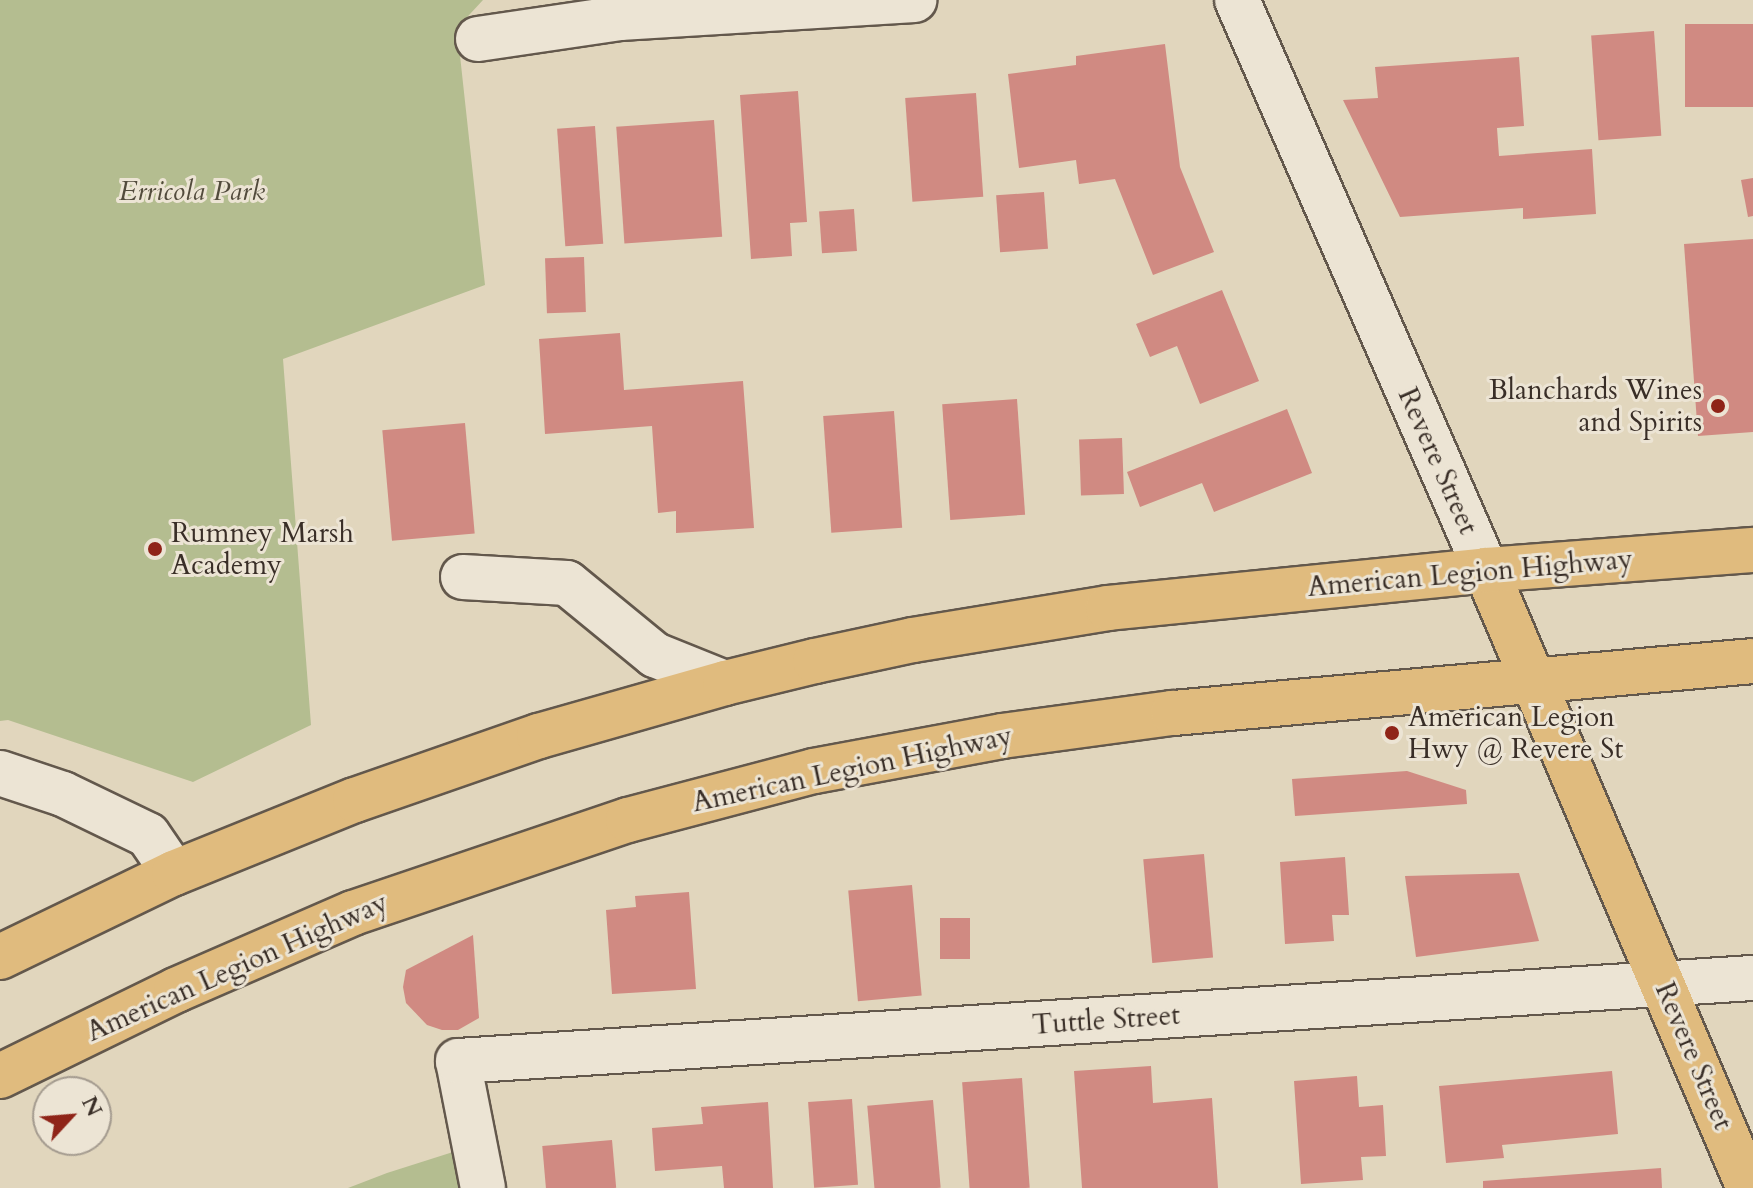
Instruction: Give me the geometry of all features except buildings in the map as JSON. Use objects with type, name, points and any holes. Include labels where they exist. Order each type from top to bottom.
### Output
[{"type":"main road","name":"American Legion Highway","points":[[0,957],[174,873],[446,767],[725,683],[1010,622],[1198,598],[1486,570],[1753,550]]},
{"type":"main road","name":"Revere Street","points":[[1486,570],[1749,1188]]},
{"type":"main road","name":"American Legion Highway","points":[[0,1076],[176,990],[353,913],[537,848],[721,794],[829,768],[1086,724],[1222,707],[1753,661]]},
{"type":"street","points":[[478,39],[616,9],[914,0]]},
{"type":"street","name":"Revere Street","points":[[1237,0],[1486,570]]},
{"type":"street","points":[[463,577],[567,583],[655,655],[725,683]]},
{"type":"street","points":[[0,773],[63,794],[148,835],[174,873]]},
{"type":"street","name":"Tuttle Street","points":[[483,1188],[458,1061],[1753,978]]},
{"type":"green space","name":"Erricola Park","points":[[0,0],[483,0],[457,28],[485,285],[283,359],[311,725],[193,782],[8,720],[0,721]]},
{"type":"green space","points":[[453,1152],[474,1188],[348,1188],[387,1173]]},
{"type":"place","name":"Blanchards Wines and Spirits","points":[[1718,406]]},
{"type":"place","name":"Rumney Marsh Academy","points":[[155,549]]},
{"type":"place","name":"American Legion Hwy @ Revere St","points":[[1392,733]]}]
